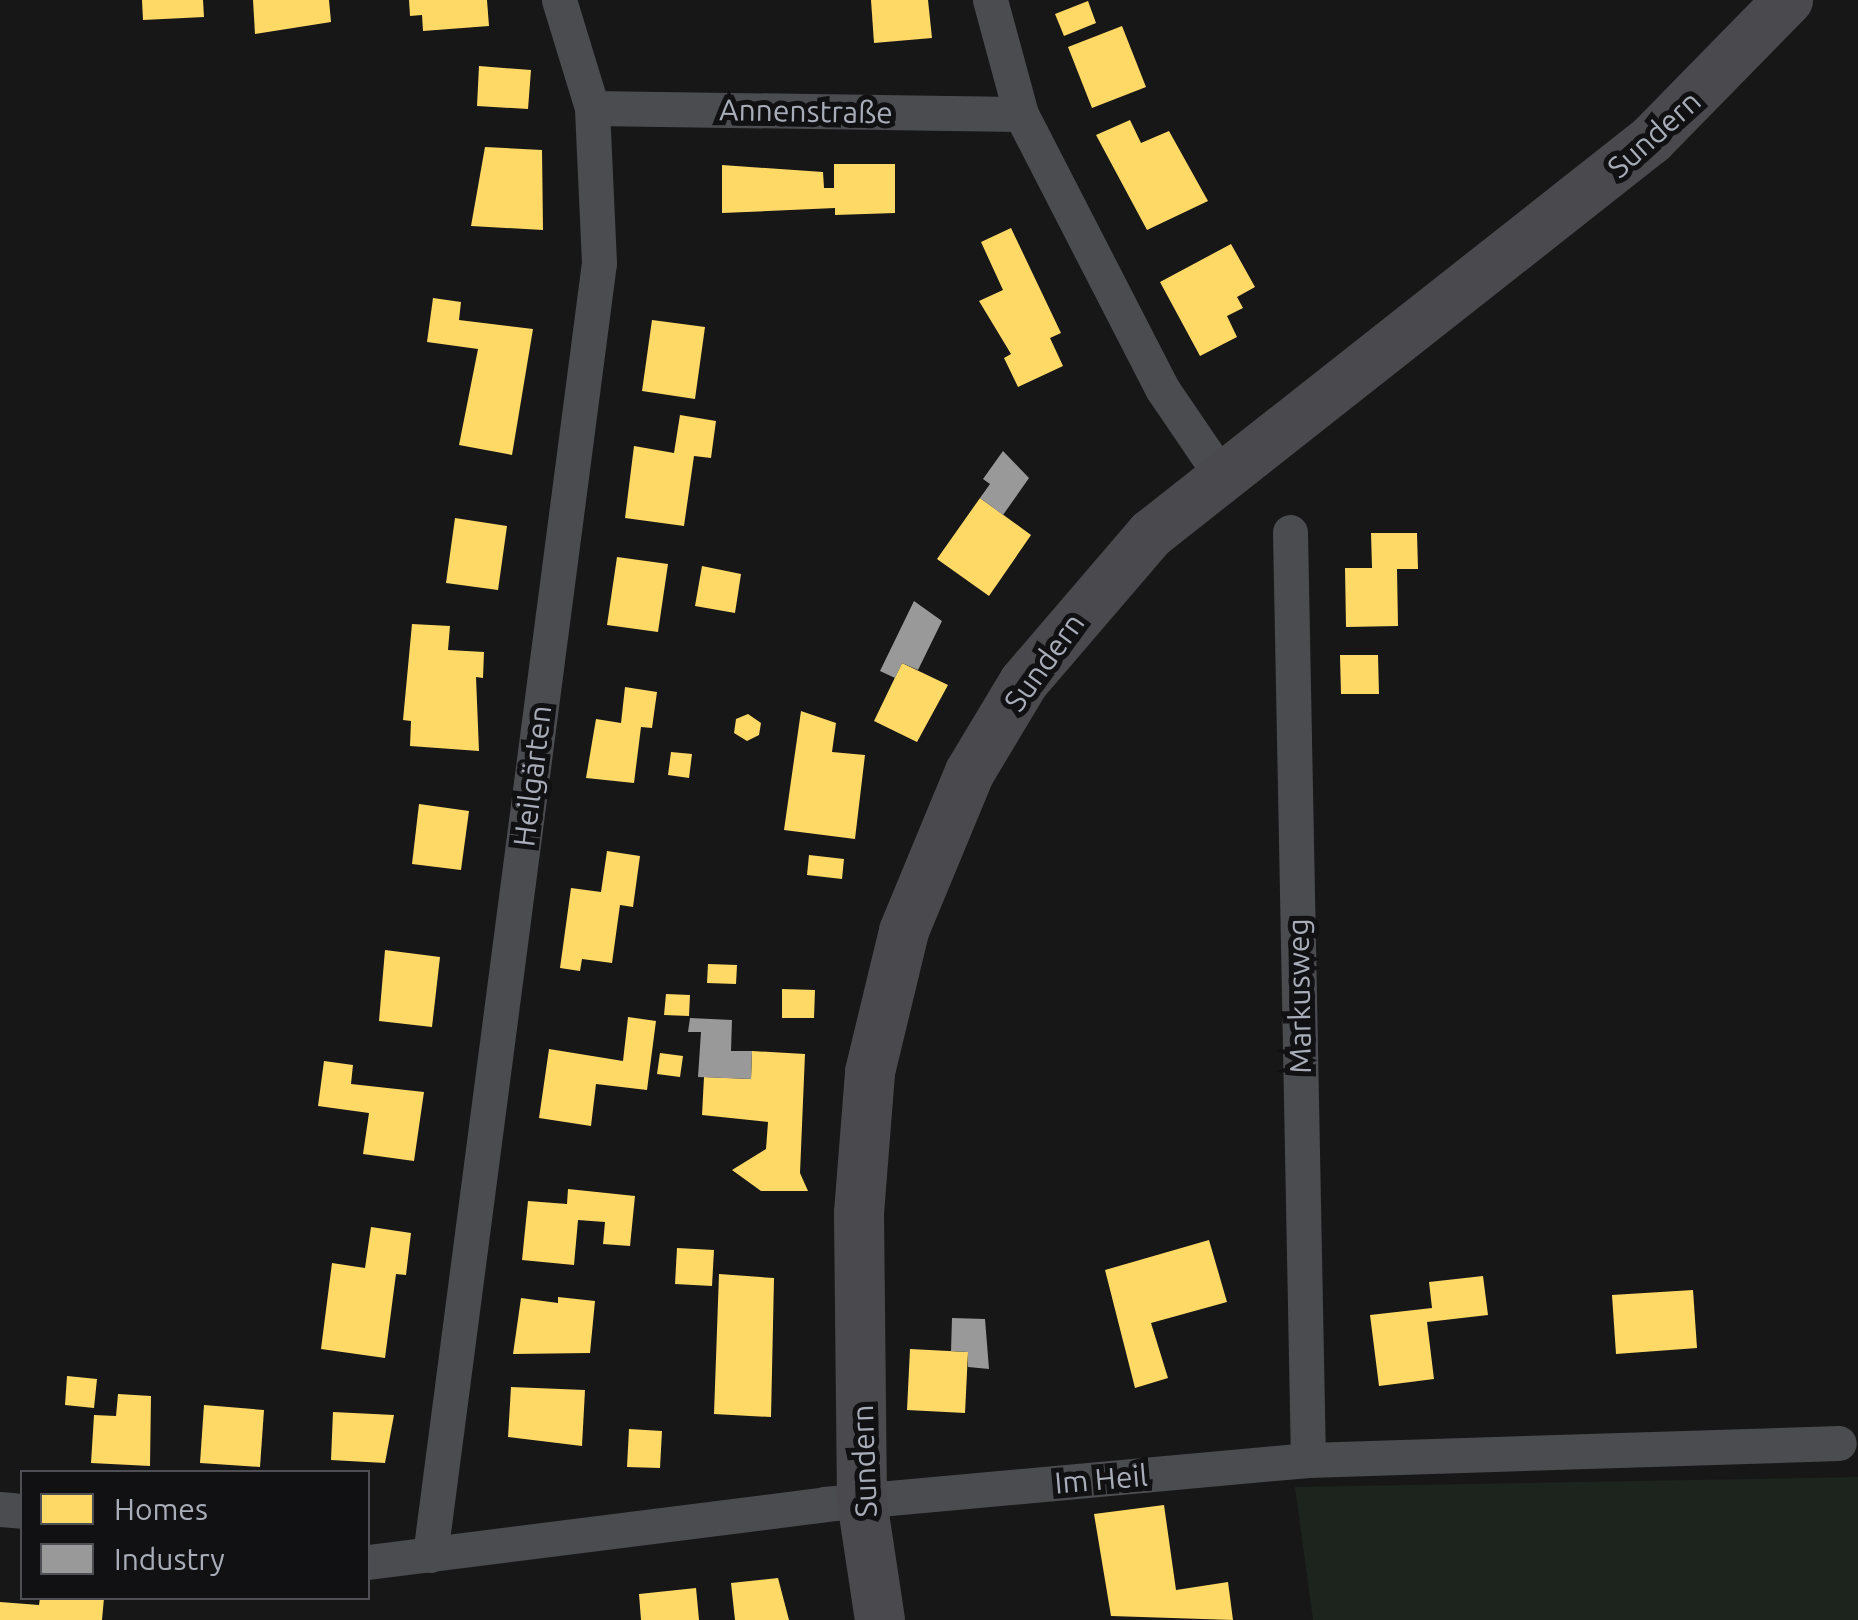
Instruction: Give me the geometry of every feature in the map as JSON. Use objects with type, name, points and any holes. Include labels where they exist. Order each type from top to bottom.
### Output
[{"type":"street","name":"Heilgärten","points":[[430,1555],[600,263],[592,108],[558,0]]},
{"type":"street","points":[[990,0],[1020,114],[1163,390],[1220,474]]},
{"type":"street","name":"Sundern","points":[[880,1620],[862,1501],[860,1195],[870,1072],[904,931],[970,772],[1024,682],[1087,602],[1220,474],[1651,140],[1788,0]]},
{"type":"street","name":"Annenstraße","points":[[592,108],[1020,114]]},
{"type":"street","name":"Markusweg","points":[[1290,532],[1308,1460]]},
{"type":"street","name":"Im Heil","points":[[370,1562],[862,1501],[1308,1460],[1839,1443]]},
{"type":"shaded area","points":[[1858,1477],[1858,1620],[1313,1620],[1295,1487]]},
{"type":"building: Homes","points":[[142,0],[203,0],[204,17],[143,20]]},
{"type":"building: Homes","points":[[253,0],[329,0],[331,22],[255,34]]},
{"type":"building: Homes","points":[[409,0],[487,0],[489,26],[423,31],[422,15],[410,16]]},
{"type":"building: Homes","points":[[871,0],[928,0],[932,38],[874,43]]},
{"type":"building: Homes","points":[[1088,1],[1096,23],[1064,36],[1055,14]]},
{"type":"building: Homes","points":[[1122,26],[1146,87],[1092,108],[1068,47]]},
{"type":"building: Homes","points":[[479,66],[531,70],[528,109],[477,106]]},
{"type":"building: Homes","points":[[1130,120],[1141,143],[1169,131],[1208,201],[1147,230],[1096,135]]},
{"type":"building: Homes","points":[[485,147],[542,150],[543,230],[471,226]]},
{"type":"building: Homes","points":[[834,164],[895,164],[895,213],[835,215],[835,208],[722,213],[722,165],[823,172],[824,188],[834,188]]},
{"type":"building: Homes","points":[[1011,228],[1061,333],[1050,338],[1063,366],[1018,387],[1004,358],[1011,354],[979,301],[1003,290],[981,242]]},
{"type":"building: Homes","points":[[1231,244],[1255,287],[1237,297],[1243,308],[1227,316],[1237,337],[1200,356],[1160,282]]},
{"type":"building: Homes","points":[[433,298],[461,302],[459,320],[533,329],[512,455],[459,445],[478,349],[427,342]]},
{"type":"building: Homes","points":[[652,320],[705,327],[695,399],[642,391]]},
{"type":"building: Homes","points":[[680,415],[716,421],[711,458],[694,456],[684,526],[625,518],[634,446],[674,453]]},
{"type":"building: Homes","points":[[980,498],[1031,535],[989,596],[937,559]]},
{"type":"building: Homes","points":[[455,518],[507,526],[498,590],[446,583]]},
{"type":"building: Homes","points":[[1371,533],[1417,533],[1418,569],[1397,569],[1398,626],[1346,627],[1345,568],[1372,568]]},
{"type":"building: Homes","points":[[617,557],[668,564],[658,632],[607,625]]},
{"type":"building: Homes","points":[[702,566],[741,574],[735,613],[695,606]]},
{"type":"building: Homes","points":[[412,624],[450,626],[448,650],[484,652],[483,678],[476,677],[479,751],[410,746],[411,721],[403,720]]},
{"type":"building: Homes","points":[[1340,655],[1378,655],[1379,694],[1341,694]]},
{"type":"building: Homes","points":[[902,663],[948,685],[917,742],[874,721]]},
{"type":"building: Homes","points":[[625,687],[657,692],[652,728],[641,727],[634,783],[586,778],[596,719],[621,723]]},
{"type":"building: Homes","points":[[801,711],[836,723],[832,752],[865,755],[855,839],[784,830]]},
{"type":"building: Homes","points":[[748,714],[761,723],[759,735],[747,741],[734,733],[736,719]]},
{"type":"building: Homes","points":[[671,752],[692,754],[689,778],[668,775]]},
{"type":"building: Homes","points":[[419,804],[469,811],[461,870],[412,864]]},
{"type":"building: Homes","points":[[607,851],[640,856],[633,907],[620,905],[612,963],[582,959],[580,971],[560,968],[571,888],[601,892]]},
{"type":"building: Homes","points":[[809,855],[844,859],[842,879],[807,875]]},
{"type":"building: Homes","points":[[385,950],[440,957],[432,1027],[379,1021]]},
{"type":"building: Homes","points":[[708,964],[737,965],[736,984],[707,983]]},
{"type":"building: Homes","points":[[782,989],[815,990],[814,1018],[782,1018]]},
{"type":"building: Homes","points":[[666,994],[690,995],[689,1016],[664,1015]]},
{"type":"building: Homes","points":[[628,1017],[656,1021],[647,1090],[596,1084],[591,1126],[539,1118],[549,1049],[623,1061]]},
{"type":"building: Homes","points":[[752,1051],[805,1054],[800,1173],[808,1191],[761,1191],[732,1170],[766,1149],[768,1122],[702,1115],[704,1077],[751,1079]]},
{"type":"building: Homes","points":[[660,1053],[683,1056],[680,1077],[657,1074]]},
{"type":"building: Homes","points":[[324,1061],[353,1065],[351,1084],[424,1092],[414,1161],[363,1154],[369,1113],[318,1106]]},
{"type":"building: Homes","points":[[568,1189],[635,1196],[630,1246],[603,1244],[605,1222],[578,1220],[574,1265],[522,1260],[528,1201],[567,1204]]},
{"type":"building: Homes","points":[[371,1227],[411,1233],[406,1275],[396,1274],[385,1358],[321,1349],[332,1263],[365,1268]]},
{"type":"building: Homes","points":[[1209,1240],[1227,1302],[1151,1323],[1168,1378],[1135,1388],[1105,1270]]},
{"type":"building: Homes","points":[[677,1248],[714,1250],[712,1286],[675,1284]]},
{"type":"building: Homes","points":[[719,1274],[774,1278],[771,1417],[714,1414]]},
{"type":"building: Homes","points":[[1483,1276],[1488,1315],[1427,1322],[1434,1379],[1379,1386],[1370,1315],[1432,1308],[1429,1282]]},
{"type":"building: Homes","points":[[1693,1290],[1697,1348],[1616,1354],[1612,1295]]},
{"type":"building: Homes","points":[[558,1297],[595,1301],[590,1353],[513,1354],[521,1298],[558,1303]]},
{"type":"building: Homes","points":[[910,1349],[968,1352],[965,1413],[907,1410]]},
{"type":"building: Homes","points":[[67,1376],[97,1379],[94,1408],[65,1405]]},
{"type":"building: Homes","points":[[511,1387],[585,1390],[582,1446],[508,1437]]},
{"type":"building: Homes","points":[[118,1394],[151,1396],[150,1466],[91,1463],[94,1415],[116,1416]]},
{"type":"building: Homes","points":[[204,1405],[264,1410],[260,1467],[200,1463]]},
{"type":"building: Homes","points":[[333,1412],[394,1415],[385,1463],[331,1460]]},
{"type":"building: Homes","points":[[629,1429],[662,1431],[660,1468],[627,1467]]},
{"type":"building: Homes","points":[[1164,1505],[1176,1590],[1228,1582],[1233,1620],[1111,1616],[1094,1514]]},
{"type":"building: Homes","points":[[778,1578],[789,1620],[735,1620],[731,1583]]},
{"type":"building: Homes","points":[[696,1588],[699,1620],[641,1620],[639,1594]]},
{"type":"building: Homes","points":[[40,1600],[104,1600],[102,1620],[0,1620],[0,1602],[39,1605]]},
{"type":"building: Industry","points":[[1003,451],[1029,478],[1003,515],[980,498],[990,484],[983,479]]},
{"type":"building: Industry","points":[[914,601],[942,621],[918,670],[902,663],[895,678],[880,671]]},
{"type":"building: Industry","points":[[690,1018],[732,1020],[731,1051],[752,1051],[751,1079],[698,1077],[701,1032],[688,1032]]},
{"type":"building: Industry","points":[[952,1318],[985,1319],[989,1369],[968,1367],[968,1352],[951,1351]]}]
